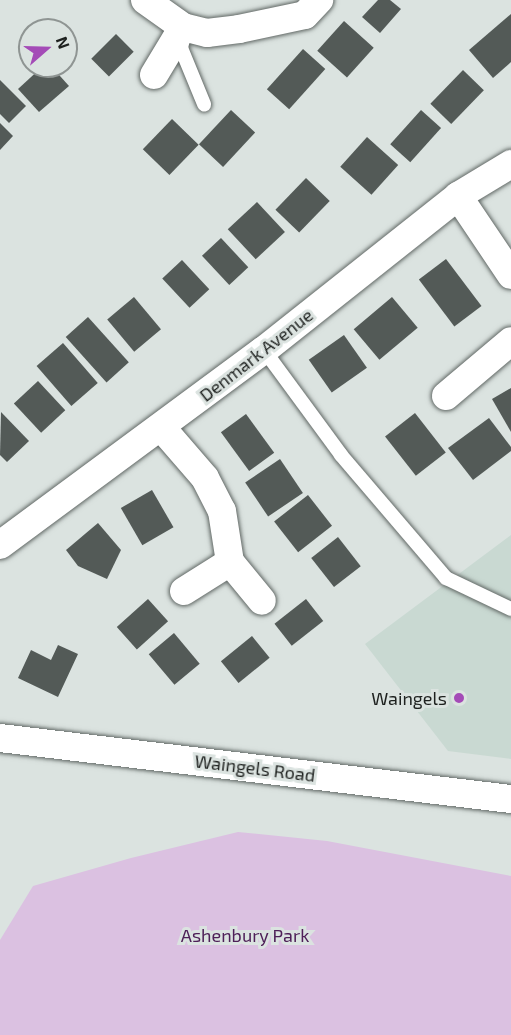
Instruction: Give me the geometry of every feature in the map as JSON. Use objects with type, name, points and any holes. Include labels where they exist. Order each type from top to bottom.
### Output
[{"type":"street","points":[[145,0],[186,28],[207,33],[239,29],[305,15],[318,0]]},
{"type":"street","points":[[154,75],[186,28]]},
{"type":"street","name":"Denmark Avenue","points":[[0,545],[264,350],[458,196],[511,164]]},
{"type":"street","points":[[458,196],[511,275]]},
{"type":"street","points":[[446,396],[511,341]]},
{"type":"street","points":[[162,427],[205,478],[222,511],[230,562],[262,601]]},
{"type":"street","points":[[184,591],[230,562]]},
{"type":"street","name":"Waingels Road","points":[[0,738],[511,799]]},
{"type":"lane","points":[[186,28],[181,48],[204,104]]},
{"type":"lane","points":[[264,350],[341,455],[446,578],[511,609]]},
{"type":"shaded area","name":"Waingels","points":[[511,535],[511,759],[448,751],[365,644]]},
{"type":"green space","name":"Ashenbury Park","points":[[238,832],[327,841],[511,876],[511,1035],[0,1035],[0,940],[33,886],[131,858]]},
{"type":"building","points":[[378,0],[390,0],[401,9],[380,33],[362,17]]},
{"type":"building","points":[[511,14],[511,62],[493,78],[469,50]]},
{"type":"building","points":[[344,21],[374,48],[347,77],[317,51]]},
{"type":"building","points":[[116,34],[134,52],[109,76],[91,59]]},
{"type":"building","points":[[303,49],[325,69],[289,109],[267,89]]},
{"type":"building","points":[[463,70],[484,90],[451,124],[430,104]]},
{"type":"building","points":[[30,78],[62,78],[69,86],[39,112],[18,89]]},
{"type":"building","points":[[0,80],[26,106],[9,123],[0,114]]},
{"type":"building","points":[[231,110],[255,133],[223,167],[199,144]]},
{"type":"building","points":[[421,110],[441,128],[410,162],[390,144]]},
{"type":"building","points":[[172,119],[199,145],[169,175],[143,149]]},
{"type":"building","points":[[0,123],[13,136],[0,150]]},
{"type":"building","points":[[367,137],[398,165],[371,195],[340,167]]},
{"type":"building","points":[[306,178],[330,201],[299,233],[275,210]]},
{"type":"building","points":[[257,202],[285,232],[256,259],[228,229]]},
{"type":"building","points":[[221,238],[248,267],[229,285],[202,256]]},
{"type":"building","points":[[446,259],[482,306],[454,327],[419,279]]},
{"type":"building","points":[[182,260],[209,289],[190,308],[162,278]]},
{"type":"building","points":[[134,297],[161,329],[134,352],[107,319]]},
{"type":"building","points":[[392,297],[418,328],[379,360],[354,329]]},
{"type":"building","points":[[88,317],[129,362],[107,382],[66,337]]},
{"type":"building","points":[[344,335],[367,368],[332,392],[309,360]]},
{"type":"building","points":[[63,343],[98,383],[71,406],[37,366]]},
{"type":"building","points":[[38,381],[65,410],[41,433],[14,404]]},
{"type":"building","points":[[511,388],[511,432],[492,399]]},
{"type":"building","points":[[1,412],[29,441],[7,462],[0,455]]},
{"type":"building","points":[[415,413],[446,452],[416,476],[385,436]]},
{"type":"building","points":[[246,414],[274,453],[249,471],[221,432]]},
{"type":"building","points":[[489,418],[511,447],[511,451],[473,480],[448,448]]},
{"type":"building","points":[[280,459],[303,493],[268,516],[245,482]]},
{"type":"building","points":[[152,490],[174,527],[142,545],[121,508]]},
{"type":"building","points":[[308,495],[332,526],[298,552],[274,521]]},
{"type":"building","points":[[98,523],[121,550],[107,579],[78,566],[66,550]]},
{"type":"building","points":[[338,537],[361,566],[334,587],[311,558]]},
{"type":"building","points":[[148,599],[168,621],[137,649],[117,627]]},
{"type":"building","points":[[306,599],[323,621],[292,646],[274,624]]},
{"type":"building","points":[[174,633],[200,664],[174,685],[149,654]]},
{"type":"building","points":[[252,636],[270,658],[239,683],[221,661]]},
{"type":"building","points":[[58,645],[78,654],[58,697],[18,678],[31,650],[51,660]]},
{"type":"place","name":"Waingels","points":[[459,698]]}]
